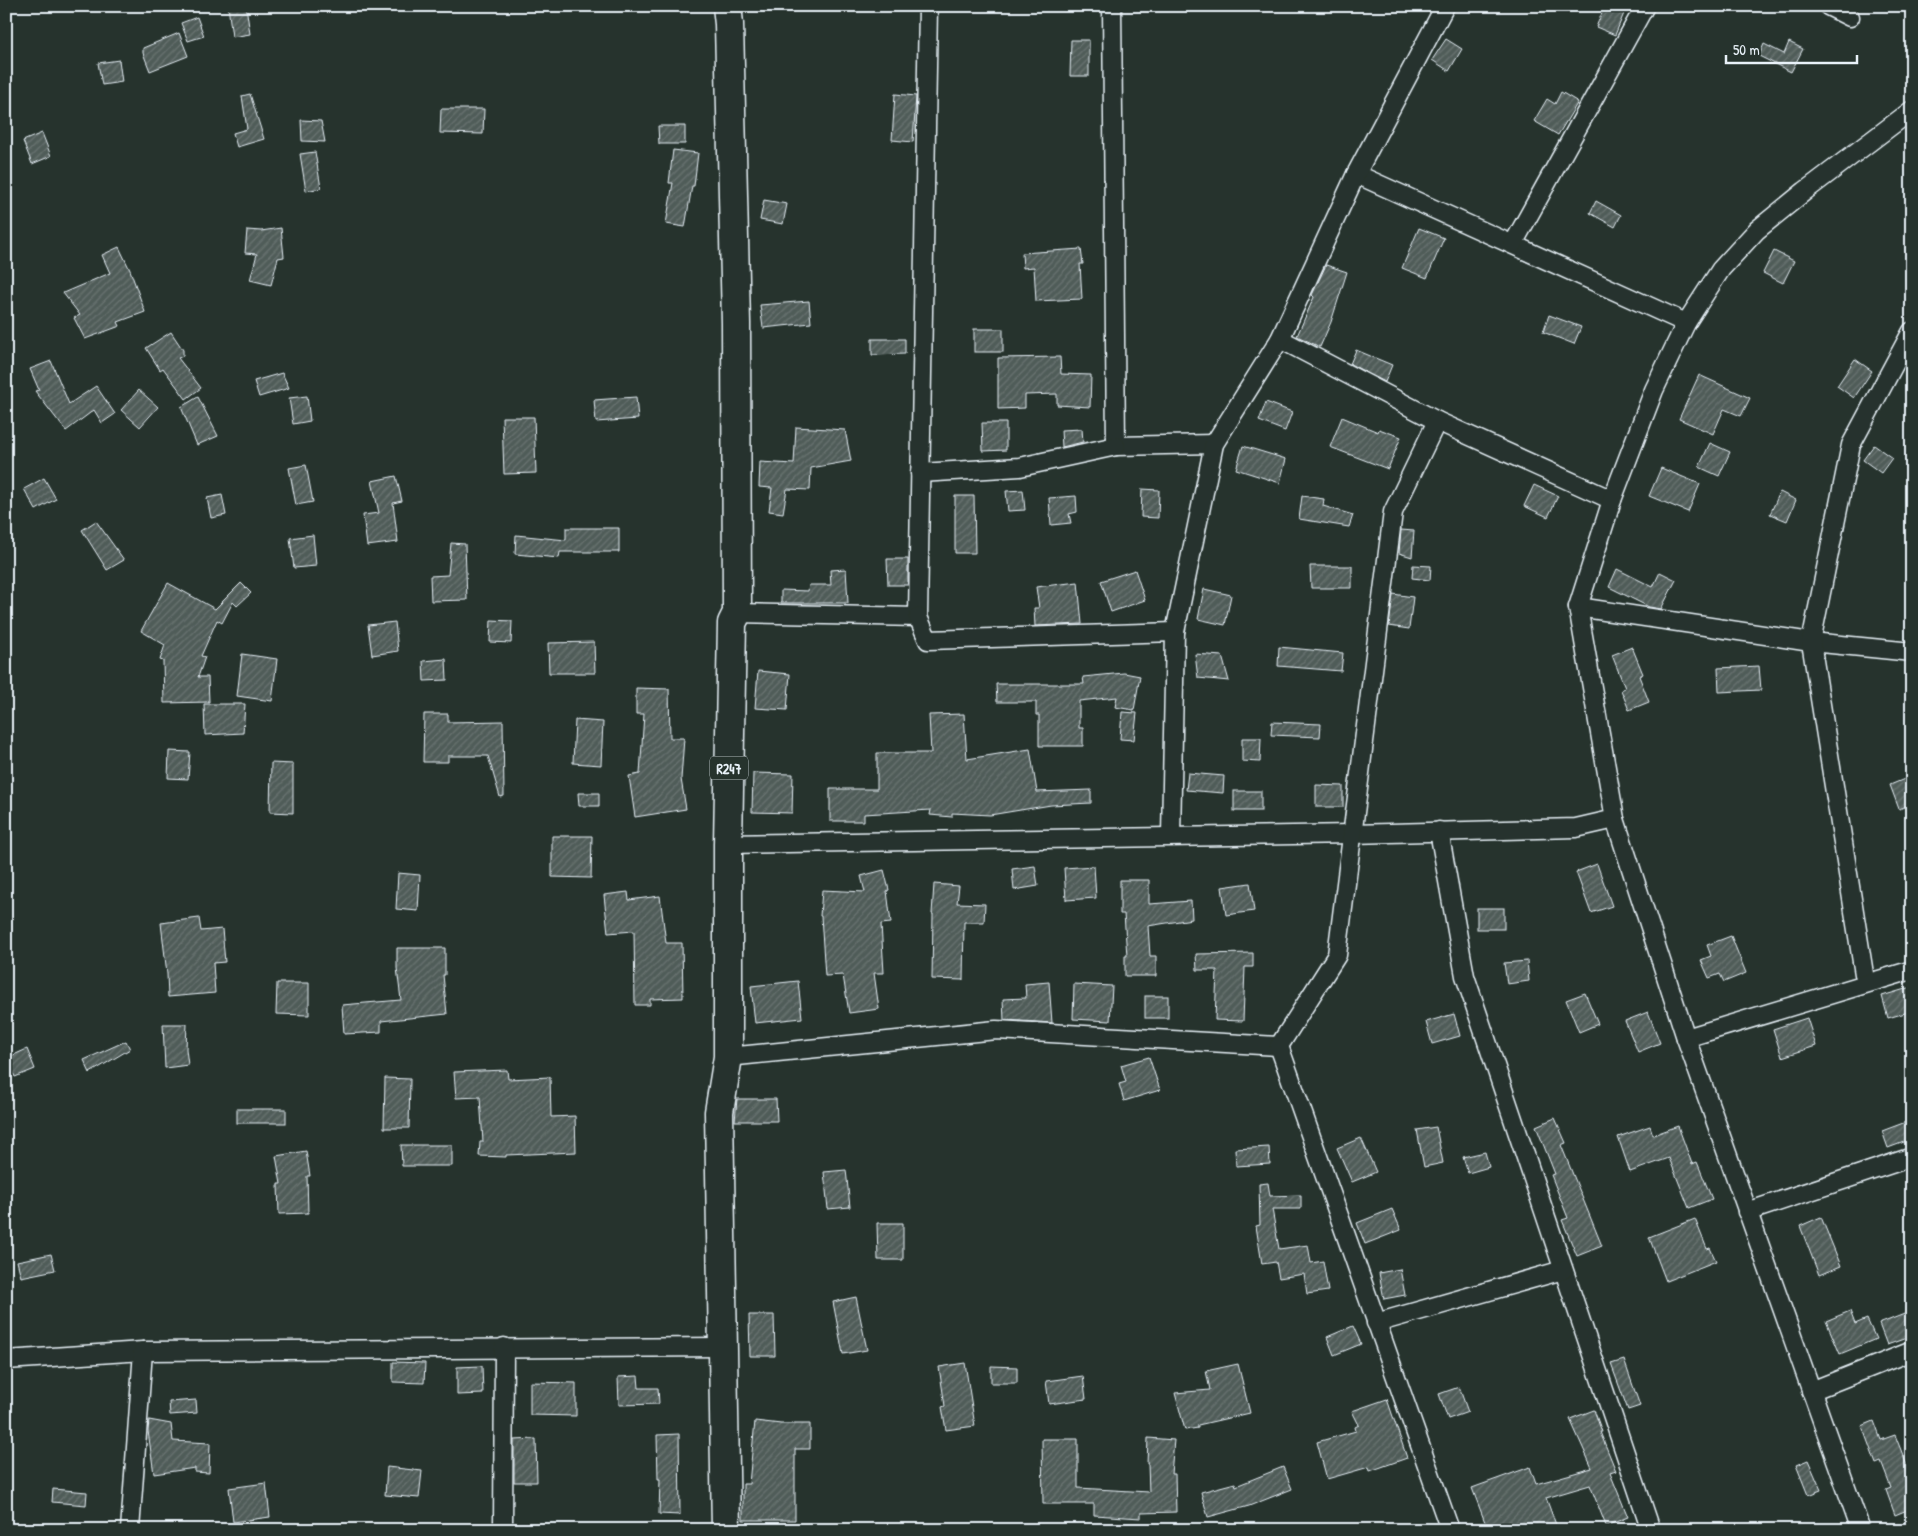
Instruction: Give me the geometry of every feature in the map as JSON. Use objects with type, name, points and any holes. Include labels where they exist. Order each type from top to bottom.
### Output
[{"type":"main road","name":"R247","points":[[726,1530],[719,1112],[728,1057],[728,844],[732,623],[736,613],[736,323],[727,6]]},
{"type":"street","points":[[928,6],[918,617],[928,640],[1175,632]]},
{"type":"street","points":[[1112,6],[1116,446]]},
{"type":"street","points":[[1171,836],[1175,632],[1214,444],[1280,339],[1356,174],[1445,6]]},
{"type":"street","points":[[1513,244],[1645,6]]},
{"type":"street","points":[[1828,6],[1850,16]]},
{"type":"street","points":[[1861,1530],[1686,1038],[1614,819],[1578,607],[1612,500],[1654,390],[1686,323],[1721,269],[1757,230],[1912,110]]},
{"type":"street","points":[[1356,174],[1686,323]]},
{"type":"street","points":[[1864,974],[1811,642],[1851,445],[1912,331]]},
{"type":"street","points":[[1280,339],[1437,421],[1612,500]]},
{"type":"street","points":[[1279,1046],[1337,955],[1393,512],[1437,421]]},
{"type":"street","points":[[920,473],[1020,467],[1116,446],[1214,444]]},
{"type":"street","points":[[1578,607],[1811,642],[1912,652]]},
{"type":"street","points":[[736,613],[918,617]]},
{"type":"street","points":[[728,844],[1352,834],[1576,828],[1614,819]]},
{"type":"street","points":[[1439,831],[1465,976],[1651,1530]]},
{"type":"street","points":[[1686,1038],[1912,970]]},
{"type":"street","points":[[728,1057],[996,1030],[1279,1046]]},
{"type":"street","points":[[1279,1046],[1450,1530]]},
{"type":"street","points":[[1747,1212],[1912,1157]]},
{"type":"street","points":[[1376,1323],[1563,1270]]},
{"type":"street","points":[[6,1360],[143,1351],[504,1347],[723,1347]]},
{"type":"street","points":[[503,1530],[504,1347]]},
{"type":"street","points":[[130,1530],[143,1351]]},
{"type":"street","points":[[1811,1391],[1912,1351]]},
{"type":"building","points":[[228,6],[246,6],[250,34],[232,37]]},
{"type":"building","points":[[1605,6],[1627,6],[1615,35],[1596,27]]},
{"type":"building","points":[[197,17],[204,36],[188,41],[181,23]]},
{"type":"building","points":[[179,33],[188,56],[150,71],[143,48]]},
{"type":"building","points":[[1446,39],[1462,49],[1449,71],[1432,60]]},
{"type":"building","points":[[1071,40],[1089,40],[1089,76],[1070,76]]},
{"type":"building","points":[[1789,42],[1803,49],[1791,72],[1759,56],[1764,44],[1784,54]]},
{"type":"building","points":[[119,60],[122,82],[102,85],[98,63]]},
{"type":"building","points":[[1561,92],[1578,102],[1558,135],[1534,121],[1547,99],[1555,104]]},
{"type":"building","points":[[250,94],[264,139],[237,147],[233,133],[247,129],[242,96]]},
{"type":"building","points":[[895,94],[916,96],[913,142],[892,140]]},
{"type":"building","points":[[441,109],[484,109],[483,134],[440,133]]},
{"type":"building","points":[[301,120],[321,121],[325,142],[302,141]]},
{"type":"building","points":[[658,126],[685,126],[685,144],[659,144]]},
{"type":"building","points":[[42,133],[51,156],[32,164],[23,141]]},
{"type":"building","points":[[673,150],[698,153],[694,186],[692,186],[685,227],[666,224],[673,183],[669,183]]},
{"type":"building","points":[[315,152],[321,188],[306,191],[300,154]]},
{"type":"building","points":[[764,200],[787,204],[783,224],[760,220]]},
{"type":"building","points":[[1596,201],[1621,215],[1615,227],[1590,213]]},
{"type":"building","points":[[281,228],[284,257],[278,258],[271,285],[250,280],[257,254],[245,253],[247,230],[261,231]]},
{"type":"building","points":[[1419,228],[1444,238],[1427,278],[1402,268]]},
{"type":"building","points":[[119,247],[130,270],[145,312],[118,322],[120,326],[85,339],[74,318],[80,315],[63,293],[110,273],[102,255]]},
{"type":"building","points":[[1081,249],[1083,264],[1080,264],[1082,299],[1036,301],[1034,267],[1023,268],[1022,253]]},
{"type":"building","points":[[1774,251],[1794,261],[1783,283],[1763,273]]},
{"type":"building","points":[[1326,265],[1347,272],[1331,322],[1320,347],[1297,336],[1314,297],[1312,295]]},
{"type":"building","points":[[809,301],[811,323],[763,328],[760,305]]},
{"type":"building","points":[[1549,315],[1581,327],[1574,344],[1543,332]]},
{"type":"building","points":[[974,329],[1003,329],[1003,352],[974,352]]},
{"type":"building","points":[[171,332],[183,350],[183,356],[178,358],[201,388],[186,399],[163,368],[160,370],[146,348]]},
{"type":"building","points":[[872,339],[905,339],[905,354],[872,355]]},
{"type":"building","points":[[1356,350],[1392,365],[1385,382],[1350,364]]},
{"type":"building","points":[[1060,357],[1061,374],[1091,375],[1090,407],[1057,405],[1057,394],[1025,395],[1025,408],[998,409],[998,358]]},
{"type":"building","points":[[1855,359],[1872,371],[1854,398],[1837,386]]},
{"type":"building","points":[[51,361],[69,404],[96,386],[115,414],[102,423],[94,410],[66,431],[35,391],[39,390],[30,369]]},
{"type":"building","points":[[282,373],[289,388],[259,397],[254,381]]},
{"type":"building","points":[[1699,375],[1750,398],[1741,416],[1724,409],[1713,434],[1679,419]]},
{"type":"building","points":[[139,390],[158,407],[140,427],[121,410]]},
{"type":"building","points":[[307,396],[310,421],[293,424],[289,398]]},
{"type":"building","points":[[198,397],[218,436],[197,445],[181,407]]},
{"type":"building","points":[[636,397],[638,419],[596,422],[594,400]]},
{"type":"building","points":[[1266,402],[1292,412],[1285,431],[1259,421]]},
{"type":"building","points":[[502,417],[534,417],[536,473],[504,474]]},
{"type":"building","points":[[1342,417],[1378,432],[1379,429],[1401,437],[1388,469],[1330,447]]},
{"type":"building","points":[[982,423],[1006,423],[1006,450],[983,451]]},
{"type":"building","points":[[796,427],[845,430],[851,461],[811,468],[810,490],[787,489],[783,513],[769,511],[772,488],[759,487],[760,462],[794,464]]},
{"type":"building","points":[[1082,429],[1083,442],[1062,447],[1061,430]]},
{"type":"building","points":[[1710,443],[1730,452],[1719,476],[1699,467]]},
{"type":"building","points":[[1874,445],[1892,458],[1881,473],[1863,460]]},
{"type":"building","points":[[1243,446],[1286,459],[1280,483],[1236,469]]},
{"type":"building","points":[[306,465],[313,502],[296,505],[289,468]]},
{"type":"building","points":[[1661,468],[1700,484],[1688,512],[1649,496]]},
{"type":"building","points":[[396,476],[402,501],[393,503],[398,542],[367,546],[363,515],[379,513],[372,481]]},
{"type":"building","points":[[44,478],[56,499],[36,510],[24,489]]},
{"type":"building","points":[[1534,485],[1558,496],[1548,517],[1524,506]]},
{"type":"building","points":[[1142,489],[1159,490],[1158,518],[1141,517]]},
{"type":"building","points":[[1023,490],[1025,510],[1008,511],[1006,491]]},
{"type":"building","points":[[1780,492],[1796,500],[1787,521],[1770,514]]},
{"type":"building","points":[[222,495],[226,515],[211,518],[207,498]]},
{"type":"building","points":[[955,496],[974,496],[975,553],[955,553]]},
{"type":"building","points":[[1076,496],[1077,512],[1069,514],[1071,523],[1051,525],[1049,498]]},
{"type":"building","points":[[1302,496],[1324,499],[1323,506],[1353,515],[1349,527],[1299,519]]},
{"type":"building","points":[[96,521],[124,560],[107,570],[82,530]]},
{"type":"building","points":[[566,528],[619,528],[619,552],[560,552],[559,558],[515,554],[516,535],[566,540]]},
{"type":"building","points":[[1401,530],[1414,531],[1412,557],[1399,553]]},
{"type":"building","points":[[313,535],[316,566],[294,568],[290,538]]},
{"type":"building","points":[[451,543],[465,544],[467,600],[431,601],[430,576],[448,575]]},
{"type":"building","points":[[887,559],[908,559],[908,585],[888,585]]},
{"type":"building","points":[[1413,565],[1431,566],[1430,580],[1412,578]]},
{"type":"building","points":[[1310,566],[1352,566],[1352,588],[1311,588]]},
{"type":"building","points":[[846,569],[848,603],[781,603],[781,590],[808,591],[809,585],[831,585],[830,570]]},
{"type":"building","points":[[1617,569],[1653,587],[1660,572],[1676,580],[1661,609],[1649,607],[1609,587]]},
{"type":"building","points":[[1135,570],[1145,600],[1111,612],[1101,581]]},
{"type":"building","points":[[1078,582],[1082,624],[1035,626],[1034,608],[1039,608],[1036,587]]},
{"type":"building","points":[[168,583],[215,609],[241,583],[251,593],[237,606],[233,602],[222,623],[217,620],[201,656],[205,657],[198,677],[208,677],[209,702],[164,703],[163,661],[160,660],[165,645],[141,631]]},
{"type":"building","points":[[1204,589],[1231,595],[1225,625],[1198,619]]},
{"type":"building","points":[[1393,594],[1413,597],[1409,629],[1389,626]]},
{"type":"building","points":[[491,620],[512,621],[511,643],[490,642]]},
{"type":"building","points":[[395,622],[398,651],[372,655],[368,625]]},
{"type":"building","points":[[594,642],[595,673],[549,673],[548,643]]},
{"type":"building","points":[[1279,647],[1343,653],[1341,671],[1278,666]]},
{"type":"building","points":[[1632,647],[1643,674],[1639,676],[1649,702],[1629,710],[1621,690],[1625,688],[1612,655]]},
{"type":"building","points":[[242,654],[277,659],[272,701],[237,696]]},
{"type":"building","points":[[1195,654],[1222,656],[1229,681],[1198,678]]},
{"type":"building","points":[[446,659],[447,680],[424,681],[423,661]]},
{"type":"building","points":[[1759,666],[1761,690],[1719,692],[1718,668]]},
{"type":"building","points":[[758,671],[790,674],[787,710],[755,708]]},
{"type":"building","points":[[1124,673],[1140,676],[1134,710],[1115,707],[1117,697],[1079,701],[1079,728],[1083,728],[1083,746],[1039,746],[1039,715],[1036,715],[1036,702],[997,702],[996,684],[1084,684],[1083,677]]},
{"type":"building","points":[[636,688],[669,689],[670,738],[684,738],[681,779],[686,809],[635,817],[629,776],[640,774],[644,714],[636,714]]},
{"type":"building","points":[[204,704],[245,704],[243,733],[205,735]]},
{"type":"building","points":[[1122,712],[1137,713],[1134,740],[1120,739]]},
{"type":"building","points":[[424,714],[448,714],[448,722],[503,721],[504,796],[500,797],[488,756],[448,756],[448,762],[423,762]]},
{"type":"building","points":[[964,714],[967,759],[1030,749],[1037,792],[1091,790],[1091,803],[1051,805],[990,815],[952,813],[952,817],[930,815],[931,810],[864,814],[864,821],[830,821],[830,789],[877,789],[877,753],[931,753],[929,715]]},
{"type":"building","points":[[575,720],[603,722],[601,765],[573,763]]},
{"type":"building","points":[[1272,722],[1321,724],[1320,737],[1271,735]]},
{"type":"building","points":[[1242,738],[1261,738],[1260,762],[1242,761]]},
{"type":"building","points":[[169,751],[190,752],[188,779],[168,778]]},
{"type":"building","points":[[271,763],[293,764],[293,813],[270,812]]},
{"type":"building","points":[[753,773],[793,774],[792,813],[752,812]]},
{"type":"building","points":[[1188,773],[1224,776],[1223,793],[1186,790]]},
{"type":"building","points":[[1912,776],[1912,804],[1899,809],[1890,785]]},
{"type":"building","points":[[1316,785],[1343,786],[1343,807],[1316,807]]},
{"type":"building","points":[[1234,791],[1261,791],[1261,811],[1234,811]]},
{"type":"building","points":[[578,793],[599,793],[599,806],[579,806]]},
{"type":"building","points":[[552,836],[592,836],[591,878],[552,877]]},
{"type":"building","points":[[1597,864],[1612,906],[1591,913],[1576,872]]},
{"type":"building","points":[[1035,866],[1038,886],[1014,890],[1012,869]]},
{"type":"building","points":[[1094,866],[1096,898],[1066,900],[1064,868]]},
{"type":"building","points":[[884,870],[889,890],[887,891],[891,923],[881,924],[884,973],[874,973],[879,1009],[849,1013],[843,975],[825,976],[820,916],[822,890],[865,892],[861,876]]},
{"type":"building","points":[[398,873],[420,875],[418,911],[396,909]]},
{"type":"building","points":[[1120,880],[1149,880],[1149,904],[1191,901],[1192,919],[1148,926],[1150,956],[1156,956],[1156,976],[1125,976],[1125,956],[1127,956],[1124,914],[1120,914]]},
{"type":"building","points":[[1250,883],[1254,911],[1226,915],[1222,887]]},
{"type":"building","points":[[934,884],[959,886],[957,903],[985,904],[984,922],[964,922],[963,980],[932,979]]},
{"type":"building","points":[[628,892],[629,900],[660,896],[666,943],[682,943],[683,998],[650,999],[650,1005],[635,1005],[634,931],[608,933],[604,895]]},
{"type":"building","points":[[1477,908],[1504,908],[1504,929],[1477,929]]},
{"type":"building","points":[[199,918],[201,931],[222,929],[225,962],[213,963],[215,993],[168,997],[161,923]]},
{"type":"building","points":[[1731,936],[1746,973],[1724,982],[1720,974],[1709,978],[1701,960],[1711,956],[1707,945]]},
{"type":"building","points":[[397,948],[445,948],[445,975],[443,975],[447,1014],[381,1021],[381,1032],[344,1034],[342,1005],[401,1000],[397,968]]},
{"type":"building","points":[[1253,953],[1253,967],[1245,967],[1243,1021],[1215,1020],[1217,970],[1197,970],[1196,954]]},
{"type":"building","points":[[1527,961],[1529,981],[1507,984],[1504,963]]},
{"type":"building","points":[[798,981],[802,1018],[755,1023],[751,986]]},
{"type":"building","points":[[1049,982],[1052,1023],[1004,1020],[1003,999],[1026,998],[1025,984]]},
{"type":"building","points":[[277,983],[309,983],[309,1015],[276,1014]]},
{"type":"building","points":[[1074,984],[1112,986],[1110,1021],[1073,1019]]},
{"type":"building","points":[[1912,987],[1912,1011],[1888,1018],[1882,996]]},
{"type":"building","points":[[1585,993],[1598,1024],[1579,1032],[1566,1000]]},
{"type":"building","points":[[1145,996],[1168,996],[1168,1018],[1145,1018]]},
{"type":"building","points":[[1648,1012],[1660,1043],[1638,1052],[1625,1021]]},
{"type":"building","points":[[1454,1014],[1460,1036],[1432,1044],[1426,1022]]},
{"type":"building","points":[[1807,1018],[1816,1046],[1782,1057],[1773,1029]]},
{"type":"building","points":[[163,1024],[187,1024],[186,1049],[188,1065],[165,1068]]},
{"type":"building","points":[[126,1041],[130,1049],[90,1073],[84,1060]]},
{"type":"building","points":[[27,1049],[35,1069],[15,1077],[7,1058]]},
{"type":"building","points":[[1149,1057],[1160,1090],[1124,1101],[1119,1084],[1126,1082],[1121,1065]]},
{"type":"building","points":[[507,1070],[508,1079],[550,1077],[551,1117],[575,1116],[576,1152],[506,1155],[506,1157],[479,1156],[480,1142],[483,1142],[480,1097],[456,1098],[454,1072]]},
{"type":"building","points":[[385,1078],[410,1079],[409,1128],[384,1128]]},
{"type":"building","points":[[737,1099],[776,1099],[777,1121],[735,1121]]},
{"type":"building","points":[[237,1109],[286,1109],[286,1123],[237,1123]]},
{"type":"building","points":[[1555,1118],[1566,1143],[1561,1145],[1602,1246],[1577,1256],[1562,1220],[1568,1218],[1551,1175],[1555,1174],[1536,1126]]},
{"type":"building","points":[[1906,1122],[1912,1139],[1888,1148],[1882,1131]]},
{"type":"building","points":[[1650,1126],[1653,1135],[1678,1126],[1692,1164],[1697,1162],[1712,1199],[1689,1208],[1669,1158],[1630,1172],[1618,1137]]},
{"type":"building","points":[[1436,1127],[1443,1163],[1424,1167],[1417,1130]]},
{"type":"building","points":[[1361,1138],[1376,1172],[1352,1182],[1337,1148]]},
{"type":"building","points":[[401,1145],[452,1145],[452,1166],[402,1166]]},
{"type":"building","points":[[1269,1147],[1270,1164],[1236,1166],[1235,1149]]},
{"type":"building","points":[[306,1151],[310,1176],[307,1176],[308,1213],[279,1214],[278,1184],[281,1184],[276,1156]]},
{"type":"building","points":[[1485,1152],[1489,1167],[1468,1173],[1463,1157]]},
{"type":"building","points":[[846,1170],[850,1207],[828,1209],[824,1172]]},
{"type":"building","points":[[1268,1183],[1270,1196],[1301,1195],[1301,1209],[1272,1209],[1279,1249],[1308,1245],[1311,1263],[1323,1261],[1328,1291],[1307,1294],[1304,1274],[1279,1278],[1276,1262],[1262,1264],[1256,1226],[1260,1225],[1259,1184]]},
{"type":"building","points":[[1392,1209],[1401,1230],[1365,1244],[1357,1223]]},
{"type":"building","points":[[1821,1217],[1841,1266],[1819,1275],[1800,1226]]},
{"type":"building","points":[[1695,1219],[1707,1249],[1710,1248],[1716,1261],[1666,1281],[1649,1237]]},
{"type":"building","points":[[877,1223],[903,1223],[903,1260],[878,1260]]},
{"type":"building","points":[[51,1254],[55,1270],[21,1277],[17,1261]]},
{"type":"building","points":[[1400,1269],[1405,1295],[1384,1299],[1379,1273]]},
{"type":"building","points":[[856,1297],[867,1350],[843,1354],[833,1302]]},
{"type":"building","points":[[1850,1311],[1855,1324],[1867,1319],[1876,1339],[1840,1354],[1826,1321]]},
{"type":"building","points":[[1907,1313],[1912,1325],[1912,1336],[1887,1345],[1879,1324]]},
{"type":"building","points":[[749,1315],[774,1315],[775,1356],[750,1356]]},
{"type":"building","points":[[1353,1326],[1361,1344],[1334,1355],[1327,1337]]},
{"type":"building","points":[[1624,1360],[1640,1406],[1628,1410],[1611,1364]]},
{"type":"building","points":[[393,1362],[425,1363],[424,1383],[393,1382]]},
{"type":"building","points":[[965,1363],[975,1426],[946,1430],[942,1407],[945,1406],[939,1367]]},
{"type":"building","points":[[1238,1364],[1250,1413],[1198,1425],[1198,1428],[1185,1430],[1175,1393],[1210,1390],[1206,1371]]},
{"type":"building","points":[[482,1366],[483,1394],[457,1395],[457,1367]]},
{"type":"building","points":[[991,1366],[1017,1367],[1017,1383],[991,1383]]},
{"type":"building","points":[[638,1376],[639,1388],[658,1388],[659,1404],[619,1405],[618,1377]]},
{"type":"building","points":[[1083,1376],[1086,1399],[1049,1404],[1046,1381]]},
{"type":"building","points":[[530,1382],[576,1383],[576,1416],[530,1415]]},
{"type":"building","points":[[1459,1387],[1468,1412],[1448,1419],[1439,1394]]},
{"type":"building","points":[[1387,1399],[1407,1458],[1370,1471],[1369,1467],[1327,1479],[1317,1442],[1356,1431],[1355,1427],[1359,1425],[1352,1411]]},
{"type":"building","points":[[196,1400],[197,1413],[170,1415],[169,1402]]},
{"type":"building","points":[[1594,1410],[1602,1432],[1600,1432],[1616,1471],[1610,1473],[1628,1517],[1606,1526],[1590,1485],[1546,1498],[1558,1530],[1488,1530],[1472,1488],[1530,1467],[1536,1484],[1592,1468],[1570,1419]]},
{"type":"building","points":[[149,1420],[171,1424],[173,1441],[210,1443],[209,1473],[195,1472],[195,1468],[154,1474],[148,1431]]},
{"type":"building","points":[[755,1421],[781,1424],[810,1424],[810,1449],[795,1449],[795,1520],[743,1520],[743,1484],[749,1484]]},
{"type":"building","points":[[1874,1421],[1881,1440],[1895,1435],[1912,1478],[1912,1508],[1895,1515],[1886,1490],[1891,1488],[1881,1462],[1876,1464],[1862,1426]]},
{"type":"building","points":[[679,1434],[680,1515],[659,1514],[660,1479],[658,1479],[657,1435]]},
{"type":"building","points":[[1148,1438],[1174,1440],[1171,1474],[1175,1474],[1176,1512],[1141,1513],[1141,1518],[1094,1515],[1094,1504],[1043,1504],[1042,1439],[1078,1439],[1078,1488],[1149,1492]]},
{"type":"building","points":[[536,1439],[537,1482],[514,1482],[514,1440]]},
{"type":"building","points":[[1808,1460],[1821,1490],[1808,1495],[1796,1465]]},
{"type":"building","points":[[387,1467],[422,1471],[419,1498],[385,1495]]},
{"type":"building","points":[[1283,1467],[1292,1489],[1249,1506],[1208,1517],[1201,1492],[1235,1483],[1236,1486]]},
{"type":"building","points":[[266,1483],[270,1517],[233,1522],[229,1488]]},
{"type":"building","points":[[53,1489],[87,1492],[86,1505],[52,1502]]}]
